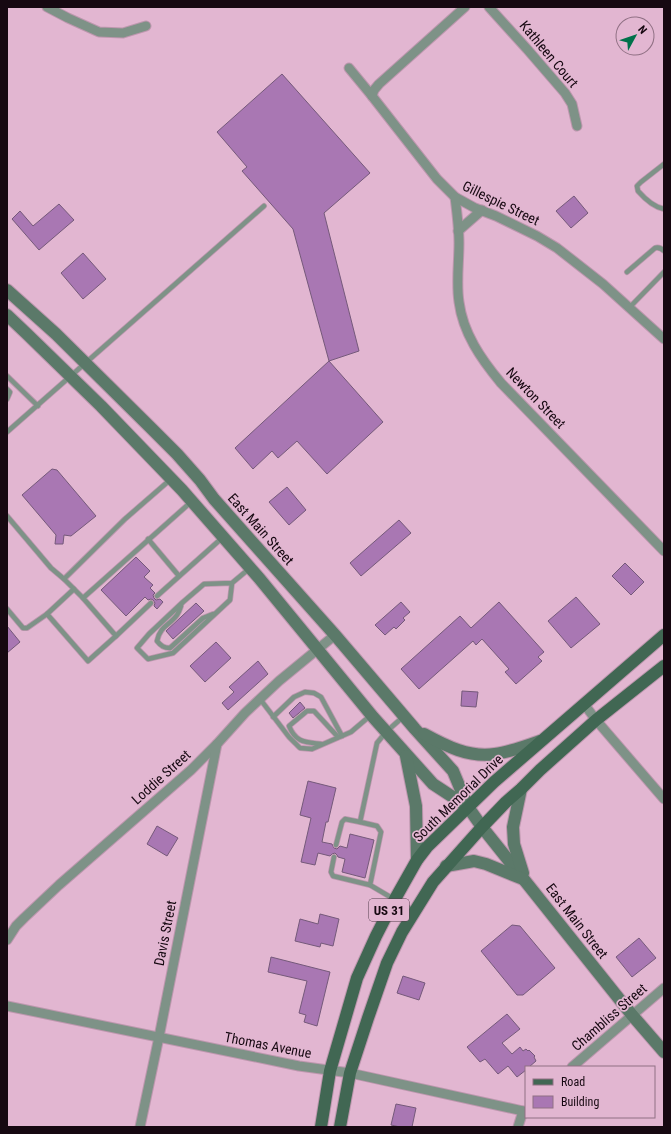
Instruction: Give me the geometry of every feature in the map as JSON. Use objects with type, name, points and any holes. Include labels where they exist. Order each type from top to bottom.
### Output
[{"type":"main road","name":"East Main Street","points":[[7,290],[56,334],[177,454],[453,771],[468,807],[482,827],[632,1015],[664,1052]]},
{"type":"main road","name":"East Main Street","points":[[11,321],[101,406],[171,479],[250,568],[371,715],[433,784],[468,807]]},
{"type":"main road","name":"South Memorial Drive","points":[[321,1127],[330,1071],[357,978],[376,936],[417,860],[427,847],[494,782],[664,635]]},
{"type":"main road","name":"US 31","points":[[340,1127],[350,1073],[387,963],[402,932],[432,882],[506,802],[540,770],[596,720],[664,666]]},
{"type":"main road","points":[[415,729],[450,747],[472,754],[496,754],[540,741]]},
{"type":"main road","points":[[406,754],[416,806],[417,860]]},
{"type":"main road","points":[[521,789],[512,827],[514,844],[525,880]]},
{"type":"main road","points":[[446,866],[474,861],[486,864],[525,880]]},
{"type":"street","points":[[47,7],[99,32],[123,33],[146,26]]},
{"type":"street","points":[[372,96],[374,90],[379,84],[465,7]]},
{"type":"street","name":"Kathleen Court","points":[[489,7],[565,93],[572,104],[577,126]]},
{"type":"street","name":"Gillespie Street","points":[[349,68],[437,179],[455,198],[537,236],[557,248],[585,269],[664,339]]},
{"type":"street","name":"Newton Street","points":[[455,198],[458,231],[459,302],[469,334],[486,365],[501,383],[664,551]]},
{"type":"street","points":[[458,231],[482,210]]},
{"type":"street","name":"Loddie Street","points":[[7,940],[16,926],[58,885],[156,802],[191,770],[245,713],[279,681],[335,635]]},
{"type":"street","points":[[584,704],[664,799]]},
{"type":"street","name":"Davis Street","points":[[140,1127],[217,744]]},
{"type":"street","name":"Chambliss Street","points":[[573,1066],[664,988]]},
{"type":"street","name":"Thomas Avenue","points":[[7,1006],[299,1066],[350,1073],[524,1109]]},
{"type":"street","points":[[518,1127],[524,1109]]},
{"type":"lane","points":[[664,164],[637,186],[638,192],[648,202],[664,209]]},
{"type":"lane","points":[[7,432],[264,206]]},
{"type":"lane","points":[[627,272],[654,248],[662,248],[664,251]]},
{"type":"lane","points":[[629,308],[664,272]]},
{"type":"lane","points":[[7,376],[38,406]]},
{"type":"lane","points":[[7,389],[10,392],[7,398]]},
{"type":"lane","points":[[64,578],[125,519],[171,479]]},
{"type":"lane","points":[[83,598],[191,501]]},
{"type":"lane","points":[[7,516],[51,568],[64,578],[116,636]]},
{"type":"lane","points":[[157,596],[223,537]]},
{"type":"lane","points":[[148,540],[179,576]]},
{"type":"lane","points":[[232,583],[230,600],[173,653],[148,659],[137,648],[149,634],[204,584],[232,583],[250,568]]},
{"type":"lane","points":[[7,609],[23,628],[27,628],[47,614],[74,589]]},
{"type":"lane","points":[[183,602],[176,616],[166,624],[159,634],[157,640],[164,648],[170,648],[203,618],[215,613]]},
{"type":"lane","points":[[47,614],[88,661],[151,603]]},
{"type":"lane","points":[[273,717],[294,697],[305,692],[314,693],[321,697],[340,737]]},
{"type":"lane","points":[[260,699],[288,737],[300,748],[312,749],[351,732],[371,715]]},
{"type":"lane","points":[[323,744],[300,741],[292,733],[289,726],[307,711],[314,711],[340,737]]},
{"type":"lane","points":[[360,822],[377,742],[404,716]]},
{"type":"lane","points":[[336,845],[342,822],[345,819],[377,826],[381,832],[370,885]]},
{"type":"lane","points":[[334,857],[331,872],[333,876],[370,885],[414,912]]},
{"type":"building","points":[[282,74],[370,173],[324,213],[359,351],[329,361],[293,229],[242,171],[247,167],[217,132]]},
{"type":"building","points":[[574,196],[588,213],[571,228],[556,211]]},
{"type":"building","points":[[59,204],[74,220],[39,250],[12,219],[20,211],[33,226]]},
{"type":"building","points":[[83,253],[106,279],[83,299],[61,273]]},
{"type":"building","points":[[329,361],[383,422],[327,474],[297,441],[278,458],[272,451],[253,469],[235,448]]},
{"type":"building","points":[[52,469],[57,470],[96,516],[71,536],[64,535],[63,544],[55,544],[56,535],[22,495]]},
{"type":"building","points":[[287,487],[306,510],[289,525],[269,502]]},
{"type":"building","points":[[399,520],[411,533],[361,576],[350,563]]},
{"type":"building","points":[[136,557],[150,571],[144,577],[153,585],[150,588],[155,593],[153,595],[154,598],[156,600],[160,599],[163,602],[157,609],[154,606],[155,603],[153,600],[148,600],[145,597],[126,616],[101,590]]},
{"type":"building","points":[[625,563],[644,582],[631,595],[612,576]]},
{"type":"building","points":[[576,597],[600,624],[571,648],[548,621]]},
{"type":"building","points":[[401,602],[410,612],[403,618],[405,620],[396,629],[394,627],[385,635],[375,625]]},
{"type":"building","points":[[499,602],[544,652],[538,657],[542,661],[516,684],[505,672],[509,669],[482,639],[476,645],[473,641],[419,689],[401,669],[460,616],[471,628]]},
{"type":"building","points":[[196,603],[204,611],[173,639],[166,631]]},
{"type":"building","points":[[7,626],[20,642],[7,653]]},
{"type":"building","points":[[216,642],[231,658],[205,682],[190,666]]},
{"type":"building","points":[[258,661],[268,674],[228,710],[222,703],[234,692],[229,687]]},
{"type":"building","points":[[462,691],[478,692],[476,707],[461,706]]},
{"type":"building","points":[[300,702],[305,708],[293,718],[289,713]]},
{"type":"building","points":[[308,781],[336,788],[322,842],[332,844],[334,848],[337,849],[340,846],[347,848],[350,834],[374,840],[365,878],[342,872],[345,859],[338,857],[335,853],[330,856],[318,853],[315,865],[301,862],[311,818],[300,815]]},
{"type":"building","points":[[157,826],[178,838],[167,856],[147,844]]},
{"type":"building","points":[[320,914],[339,919],[333,946],[321,943],[320,947],[295,941],[300,919],[318,924]]},
{"type":"building","points":[[512,925],[520,926],[555,968],[523,995],[517,995],[481,951]]},
{"type":"building","points":[[639,938],[656,958],[632,977],[616,957]]},
{"type":"building","points":[[271,957],[330,972],[317,1026],[304,1022],[306,1015],[299,1013],[307,981],[268,972]]},
{"type":"building","points":[[403,976],[425,983],[419,1000],[397,993]]},
{"type":"building","points":[[507,1014],[520,1029],[502,1043],[512,1054],[520,1047],[523,1051],[526,1049],[528,1051],[529,1050],[535,1056],[536,1061],[530,1066],[525,1066],[525,1071],[517,1077],[508,1066],[498,1074],[485,1059],[480,1062],[467,1047]]},
{"type":"building","points":[[396,1104],[416,1108],[412,1127],[391,1125]]}]
